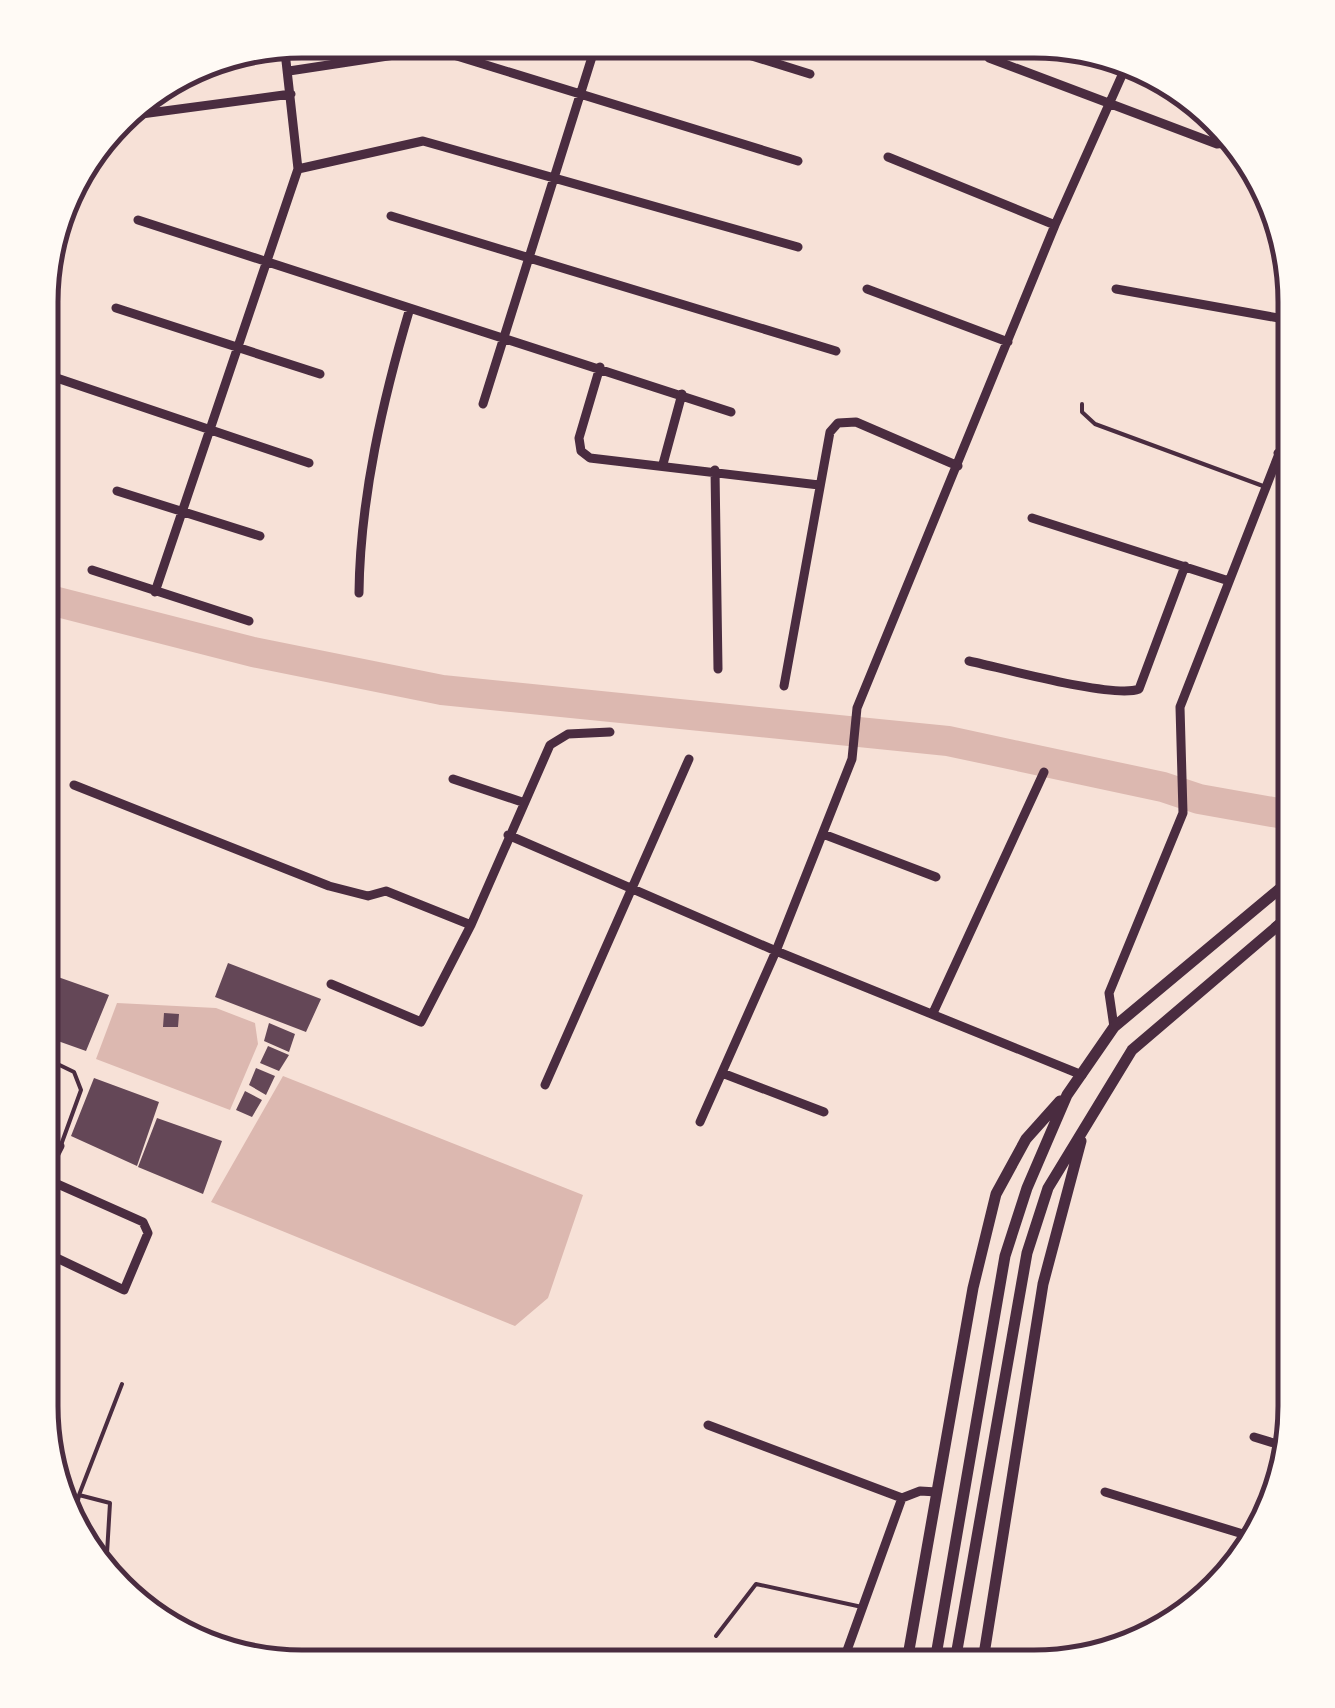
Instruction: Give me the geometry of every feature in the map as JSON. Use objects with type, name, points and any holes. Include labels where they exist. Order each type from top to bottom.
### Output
[{"type":"main road","points":[[909,1650],[973,1288],[996,1194],[1026,1139],[1082,1076],[1114,1027],[1277,891]]},
{"type":"main road","points":[[957,1650],[1027,1253],[1048,1188],[1132,1050],[1276,926]]},
{"type":"main road","points":[[937,1650],[1006,1256],[1027,1188],[1066,1094]]},
{"type":"main road","points":[[985,1650],[1043,1284],[1086,1124]]},
{"type":"street","points":[[156,592],[263,262],[298,169],[286,58]]},
{"type":"street","points":[[288,72],[377,58]]},
{"type":"street","points":[[463,58],[798,161]]},
{"type":"street","points":[[482,404],[592,58]]},
{"type":"street","points":[[759,58],[810,74]]},
{"type":"street","points":[[989,58],[1219,144]]},
{"type":"street","points":[[700,1122],[776,951],[852,758],[856,708],[1055,225],[1122,74]]},
{"type":"street","points":[[147,113],[292,94]]},
{"type":"street","points":[[298,169],[423,141],[798,247]]},
{"type":"street","points":[[888,156],[1055,225]]},
{"type":"street","points":[[391,216],[836,352]]},
{"type":"street","points":[[138,220],[732,412]]},
{"type":"street","points":[[866,289],[1008,342]]},
{"type":"street","points":[[1116,289],[1278,317]]},
{"type":"street","points":[[116,308],[320,374]]},
{"type":"street","points":[[358,593],[359,552],[387,384],[410,308]]},
{"type":"street","points":[[600,367],[580,438],[581,451],[590,458],[819,485]]},
{"type":"street","points":[[58,378],[309,463]]},
{"type":"street","points":[[662,464],[682,394]]},
{"type":"street","points":[[784,686],[830,432],[838,423],[856,422],[958,466]]},
{"type":"street","points":[[1114,1027],[1108,993],[1183,814],[1180,707],[1278,453]]},
{"type":"street","points":[[715,470],[718,669]]},
{"type":"street","points":[[117,490],[260,536]]},
{"type":"street","points":[[1032,518],[1230,581]]},
{"type":"street","points":[[969,661],[1105,690],[1128,693],[1139,689],[1185,566]]},
{"type":"street","points":[[92,570],[249,621]]},
{"type":"street","points":[[331,984],[421,1022],[471,925],[522,802],[557,738],[610,732]]},
{"type":"street","points":[[546,1085],[689,759]]},
{"type":"street","points":[[933,1013],[1044,772]]},
{"type":"street","points":[[453,779],[522,802]]},
{"type":"street","points":[[74,784],[329,886],[368,896],[386,891],[471,925]]},
{"type":"street","points":[[822,834],[936,876]]},
{"type":"street","points":[[508,835],[634,886],[776,951],[1082,1076]]},
{"type":"street","points":[[722,1073],[824,1112]]},
{"type":"street","points":[[58,1150],[60,1146]]},
{"type":"street","points":[[58,1189],[148,1228],[124,1290],[58,1259]]},
{"type":"street","points":[[708,1424],[902,1498],[920,1491],[937,1492]]},
{"type":"street","points":[[1254,1437],[1274,1443]]},
{"type":"street","points":[[1105,1492],[1241,1533]]},
{"type":"street","points":[[847,1650],[902,1498]]},
{"type":"lane","points":[[1082,404],[1082,412],[1095,424],[1265,486]]},
{"type":"lane","points":[[58,1064],[74,1072],[81,1090],[60,1146]]},
{"type":"lane","points":[[77,1503],[122,1384]]},
{"type":"lane","points":[[79,1495],[110,1503],[107,1553]]},
{"type":"lane","points":[[716,1636],[756,1584],[862,1607]]},
{"type":"shaded area","points":[[117,1003],[216,1008],[255,1023],[258,1044],[230,1110],[96,1059]]},
{"type":"shaded area","points":[[283,1076],[583,1195],[548,1298],[515,1326],[211,1202]]},
{"type":"building","points":[[228,963],[321,999],[306,1032],[215,997]]},
{"type":"building","points":[[58,977],[109,995],[86,1051],[58,1041]]},
{"type":"building","points":[[164,1013],[179,1014],[178,1027],[163,1027]]},
{"type":"building","points":[[269,1023],[295,1034],[289,1052],[264,1041]]},
{"type":"building","points":[[268,1046],[289,1055],[279,1071],[260,1063]]},
{"type":"building","points":[[256,1068],[275,1076],[266,1095],[249,1085]]},
{"type":"building","points":[[94,1078],[159,1102],[137,1166],[71,1136]]},
{"type":"building","points":[[245,1091],[262,1100],[252,1117],[236,1110]]},
{"type":"building","points":[[157,1118],[222,1141],[203,1194],[138,1167]]},
{"type":"waterway","points":[[58,602],[253,652],[442,690],[948,741],[1163,787],[1199,799],[1278,813]]}]
